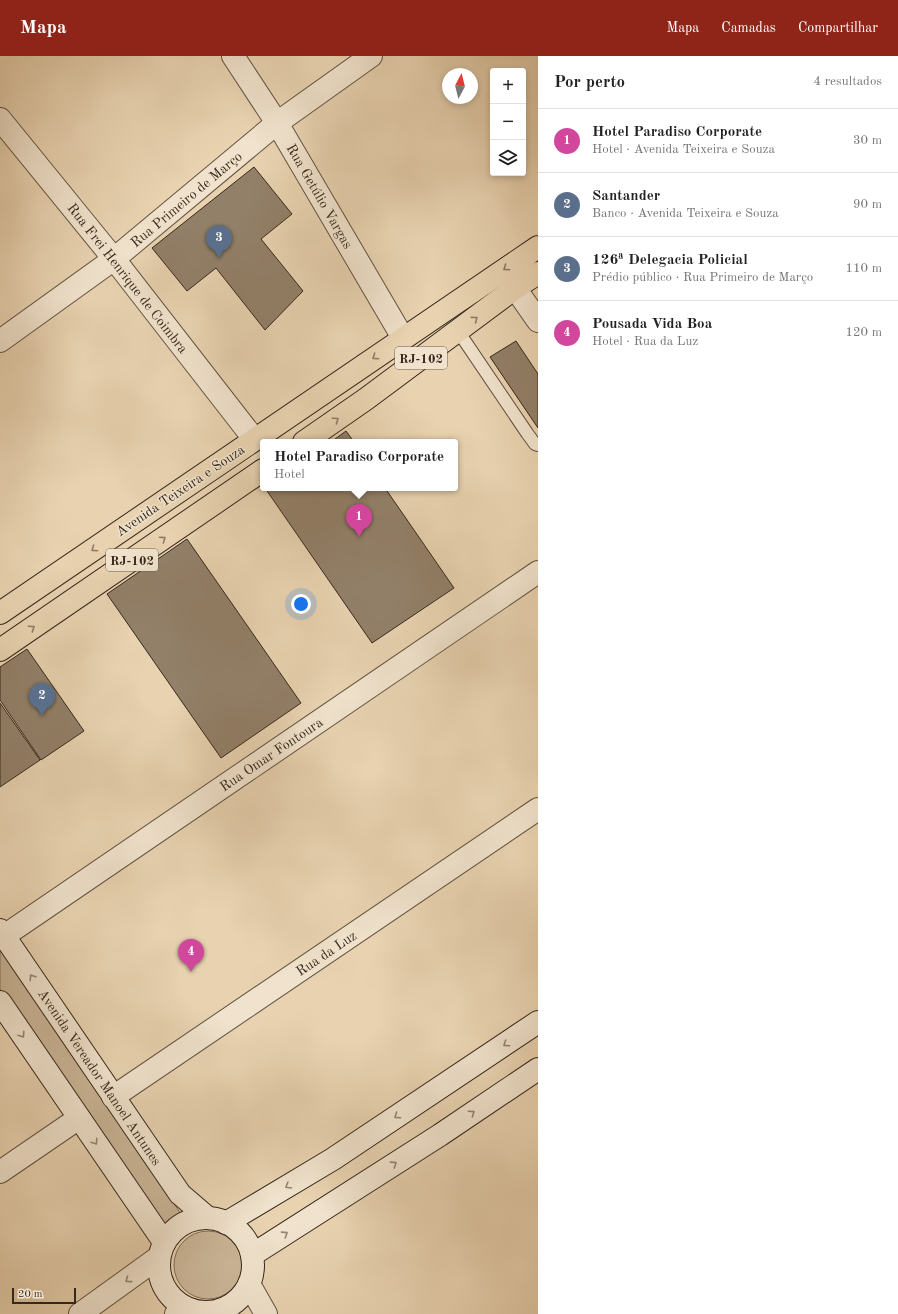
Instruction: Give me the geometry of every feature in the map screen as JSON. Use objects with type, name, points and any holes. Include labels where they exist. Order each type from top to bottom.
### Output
[{"type":"main road","name":"Avenida Teixeira e Souza","points":[[0,613],[538,247]]},
{"type":"main road","name":"RJ-102","points":[[308,439],[366,399],[515,288],[538,273]]},
{"type":"main road","name":"RJ-102","points":[[0,650],[260,472]]},
{"type":"street","name":"Rua Getúlio Vargas","points":[[233,56],[277,123],[403,338]]},
{"type":"street","name":"Rua Primeiro de Março","points":[[0,341],[114,259],[277,123],[371,56]]},
{"type":"street","name":"Rua Frei Henrique de Coimbra","points":[[0,119],[114,259],[254,439]]},
{"type":"street","points":[[515,288],[538,321]]},
{"type":"street","name":"Rua Omar Fontoura","points":[[2,933],[538,572]]},
{"type":"street","name":"Rua da Luz","points":[[114,1097],[538,809]]},
{"type":"street","name":"Avenida Vereador Manoel Antunes","points":[[2,933],[180,1194],[217,1221]]},
{"type":"street","points":[[0,1002],[79,1118],[162,1250],[159,1272],[164,1287],[173,1299],[194,1312],[220,1310],[232,1304],[242,1295],[249,1284],[252,1270],[252,1255],[243,1236],[235,1228],[217,1221],[190,1221],[175,1229],[162,1250],[80,1314]]},
{"type":"street","points":[[217,1221],[333,1159],[538,1022]]},
{"type":"street","points":[[252,1255],[440,1135],[538,1069]]},
{"type":"street","points":[[0,1172],[79,1118]]},
{"type":"street","points":[[249,1284],[266,1314]]},
{"type":"lane","points":[[458,331],[527,433],[535,444],[538,445]]},
{"type":"shaded area","points":[[0,947],[181,1214],[166,1226],[0,989]]},
{"type":"shaded area","points":[[208,1231],[221,1234],[232,1241],[239,1252],[242,1265],[239,1278],[232,1289],[221,1296],[208,1299],[195,1296],[184,1289],[177,1278],[174,1265],[177,1252],[184,1241],[195,1234]]},
{"type":"building","points":[[254,167],[292,214],[261,239],[303,291],[265,330],[216,268],[187,291],[152,248]]},
{"type":"building","points":[[516,341],[538,374],[538,428],[490,357]]},
{"type":"building","points":[[346,431],[352,439],[335,439]]},
{"type":"building","points":[[267,491],[387,491],[454,588],[372,643]]},
{"type":"building","points":[[187,539],[301,703],[221,758],[107,594]]},
{"type":"building","points":[[27,649],[84,731],[41,760],[0,700],[0,667]]},
{"type":"building","points":[[0,703],[40,760],[0,787]]},
{"type":"place","name":"126ª Delegacia Policial","points":[[219,258]]},
{"type":"place","name":"Hotel Paradiso Corporate","points":[[359,537]]},
{"type":"place","name":"Santander","points":[[42,716]]},
{"type":"place","name":"Pousada Vida Boa","points":[[191,972]]}]
